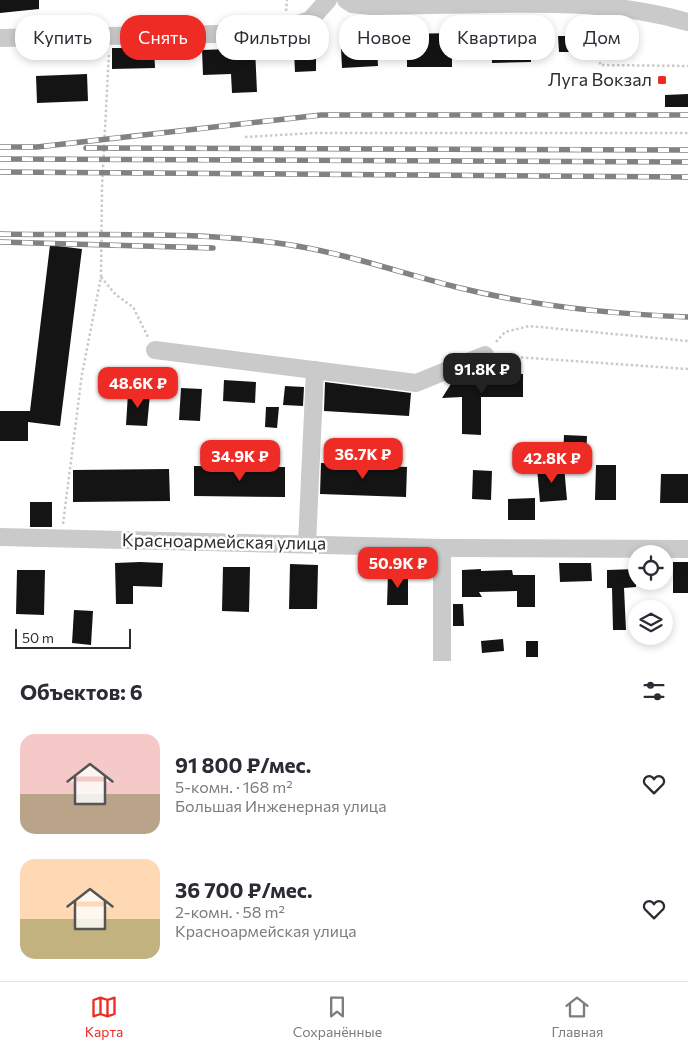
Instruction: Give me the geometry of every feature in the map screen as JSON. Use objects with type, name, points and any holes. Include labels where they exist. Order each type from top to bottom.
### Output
[{"type":"street","points":[[110,36],[270,33],[310,20],[328,0]]},
{"type":"street","points":[[346,0],[352,4],[372,6],[567,1],[661,14],[688,22]]},
{"type":"street","points":[[0,38],[15,38]]},
{"type":"street","points":[[154,350],[416,383],[485,355]]},
{"type":"street","points":[[307,544],[316,370]]},
{"type":"street","name":"Красноармейская улица","points":[[0,538],[442,548],[688,549]]},
{"type":"street","points":[[442,548],[442,661]]},
{"type":"path","points":[[601,6],[600,65],[688,66]]},
{"type":"path","points":[[62,531],[82,374],[100,277],[108,60]]},
{"type":"path","points":[[245,137],[314,133],[688,133]]},
{"type":"path","points":[[100,277],[116,295],[133,307],[154,350]]},
{"type":"path","points":[[485,355],[505,332],[529,326],[688,341]]},
{"type":"path","points":[[485,355],[688,369]]},
{"type":"building","points":[[0,0],[39,0],[39,9],[0,13]]},
{"type":"building","points":[[439,33],[439,60],[452,60],[452,67],[407,67],[407,60],[429,60],[429,34]]},
{"type":"building","points":[[558,36],[565,36],[565,52],[559,52]]},
{"type":"building","points":[[112,48],[120,48],[120,60],[155,60],[155,68],[112,69]]},
{"type":"building","points":[[216,49],[216,60],[256,60],[257,92],[232,93],[231,74],[203,75],[202,60],[206,60],[206,50]]},
{"type":"building","points":[[294,60],[316,60],[316,71],[295,72]]},
{"type":"building","points":[[342,60],[378,60],[378,66],[342,68]]},
{"type":"building","points":[[492,60],[531,60],[531,62],[492,63]]},
{"type":"building","points":[[87,74],[88,101],[37,103],[36,76]]},
{"type":"building","points":[[688,94],[688,107],[665,107],[665,95]]},
{"type":"building","points":[[50,245],[82,249],[60,426],[28,422],[28,441],[0,441],[0,411],[30,411]]},
{"type":"building","points":[[469,373],[523,374],[523,397],[481,397],[481,435],[462,434],[462,397],[442,398],[454,379]]},
{"type":"building","points":[[224,380],[256,382],[255,403],[223,401]]},
{"type":"building","points":[[325,382],[411,393],[409,416],[324,411]]},
{"type":"building","points":[[285,386],[304,387],[303,406],[283,405]]},
{"type":"building","points":[[181,388],[202,389],[200,421],[179,420]]},
{"type":"building","points":[[128,393],[150,394],[147,426],[126,425]]},
{"type":"building","points":[[266,407],[279,407],[277,428],[265,427]]},
{"type":"building","points":[[564,435],[587,436],[586,459],[563,458]]},
{"type":"building","points":[[321,463],[407,467],[406,497],[320,494]]},
{"type":"building","points":[[596,465],[616,465],[616,500],[595,500]]},
{"type":"building","points":[[194,466],[285,467],[285,497],[194,496]]},
{"type":"building","points":[[564,466],[567,500],[540,502],[537,468]]},
{"type":"building","points":[[169,469],[170,501],[73,502],[73,470]]},
{"type":"building","points":[[473,470],[492,471],[491,500],[472,499]]},
{"type":"building","points":[[661,474],[688,474],[688,503],[660,503]]},
{"type":"building","points":[[535,498],[535,520],[508,520],[508,499]]},
{"type":"building","points":[[30,502],[52,502],[52,527],[30,527]]},
{"type":"building","points":[[365,557],[406,559],[406,560],[364,574]]},
{"type":"building","points":[[673,562],[688,562],[688,593],[673,593]]},
{"type":"building","points":[[115,563],[163,563],[162,587],[133,586],[133,604],[116,604]]},
{"type":"building","points":[[559,563],[591,563],[592,581],[560,582]]},
{"type":"building","points":[[290,564],[318,565],[317,609],[289,609]]},
{"type":"building","points":[[223,567],[250,567],[249,612],[222,611]]},
{"type":"building","points":[[481,569],[481,571],[512,570],[513,575],[535,575],[535,607],[517,607],[517,591],[479,592],[482,597],[462,597],[462,570]]},
{"type":"building","points":[[628,569],[628,588],[624,588],[626,630],[613,630],[612,588],[607,588],[607,570]]},
{"type":"building","points":[[17,570],[45,570],[44,615],[16,614]]},
{"type":"building","points":[[408,573],[408,605],[387,605],[388,574]]},
{"type":"building","points":[[453,604],[463,604],[464,626],[453,626]]},
{"type":"building","points":[[74,610],[93,611],[91,645],[72,643]]},
{"type":"building","points":[[503,639],[504,651],[482,653],[481,641]]},
{"type":"building","points":[[526,641],[538,641],[538,657],[526,657]]},
{"type":"railway","points":[[0,147],[37,147],[321,115],[688,115]]},
{"type":"railway","points":[[86,148],[688,150]]},
{"type":"railway","points":[[0,159],[688,162]]},
{"type":"railway","points":[[0,172],[688,177]]},
{"type":"railway","points":[[0,234],[182,235],[255,240],[333,253],[456,287],[513,299],[600,311],[688,317]]},
{"type":"railway","points":[[0,242],[213,248]]},
{"type":"place","name":"Луга Вокзал","points":[[662,80]]}]
